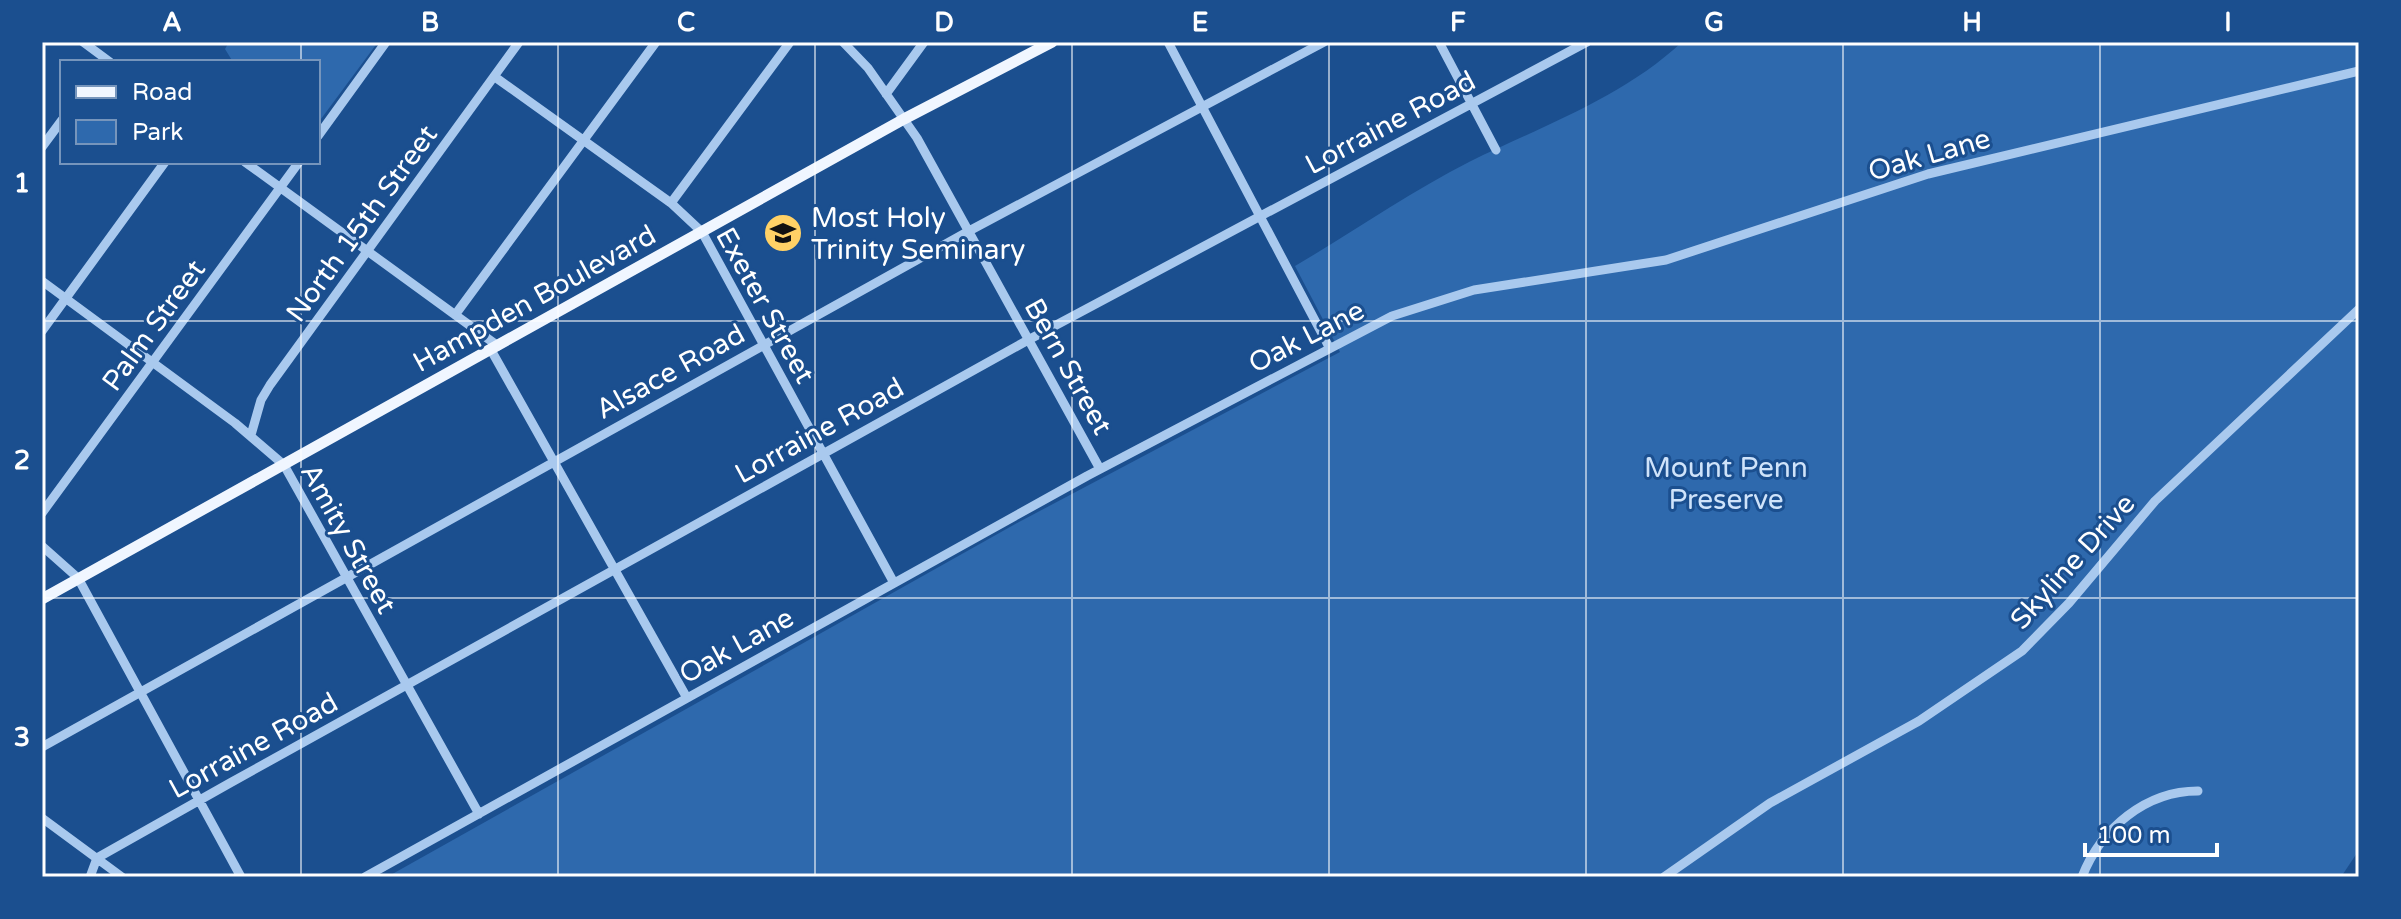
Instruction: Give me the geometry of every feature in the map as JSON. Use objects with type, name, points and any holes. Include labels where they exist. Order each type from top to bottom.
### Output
[{"type":"main road","name":"Hampden Boulevard","points":[[42,599],[904,119],[1052,42]]},
{"type":"street","points":[[83,42],[106,60]]},
{"type":"street","points":[[320,133],[386,42]]},
{"type":"street","name":"North 15th Street","points":[[251,435],[261,400],[270,385],[519,42]]},
{"type":"street","points":[[455,315],[656,42]]},
{"type":"street","points":[[671,203],[790,42]]},
{"type":"street","name":"Bern Street","points":[[843,42],[904,119],[1030,339],[1100,469]]},
{"type":"street","points":[[886,94],[924,42]]},
{"type":"street","points":[[1168,42],[1329,347]]},
{"type":"street","name":"Alsace Road","points":[[42,747],[969,231],[1324,42]]},
{"type":"street","points":[[1439,42],[1496,150]]},
{"type":"street","name":"Lorraine Road","points":[[97,858],[1030,339],[1587,42]]},
{"type":"street","name":"Oak Lane","points":[[365,877],[1100,469],[1392,316],[1452,295],[1666,260],[1928,174],[2359,71]]},
{"type":"street","name":"Exeter Street","points":[[495,77],[671,203],[702,232],[894,583]]},
{"type":"street","points":[[42,147],[60,123]]},
{"type":"street","points":[[42,331],[164,164]]},
{"type":"street","points":[[248,164],[455,315],[494,348],[687,698]]},
{"type":"street","name":"Palm Street","points":[[42,513],[298,164]]},
{"type":"street","name":"Amity Street","points":[[42,281],[251,435],[284,465],[479,814]]},
{"type":"street","name":"Skyline Drive","points":[[1664,877],[1770,803],[1919,721],[2022,651],[2069,603],[2155,501],[2359,309]]},
{"type":"street","points":[[42,546],[78,578],[241,877]]},
{"type":"street","points":[[2082,877],[2109,833],[2134,809],[2175,791],[2198,791]]},
{"type":"street","points":[[42,818],[122,877]]},
{"type":"street","points":[[90,877],[97,858]]},
{"type":"green space","points":[[229,42],[378,42],[320,120],[320,60],[232,60],[225,49]]},
{"type":"green space","name":"Mount Penn Preserve","points":[[1682,42],[2359,42],[2359,850],[2341,877],[387,877],[1019,522],[1340,352],[1295,266],[1447,174],[1607,95],[1659,62]]},
{"type":"place","name":"Most Holy Trinity Seminary","points":[[783,233]]}]
